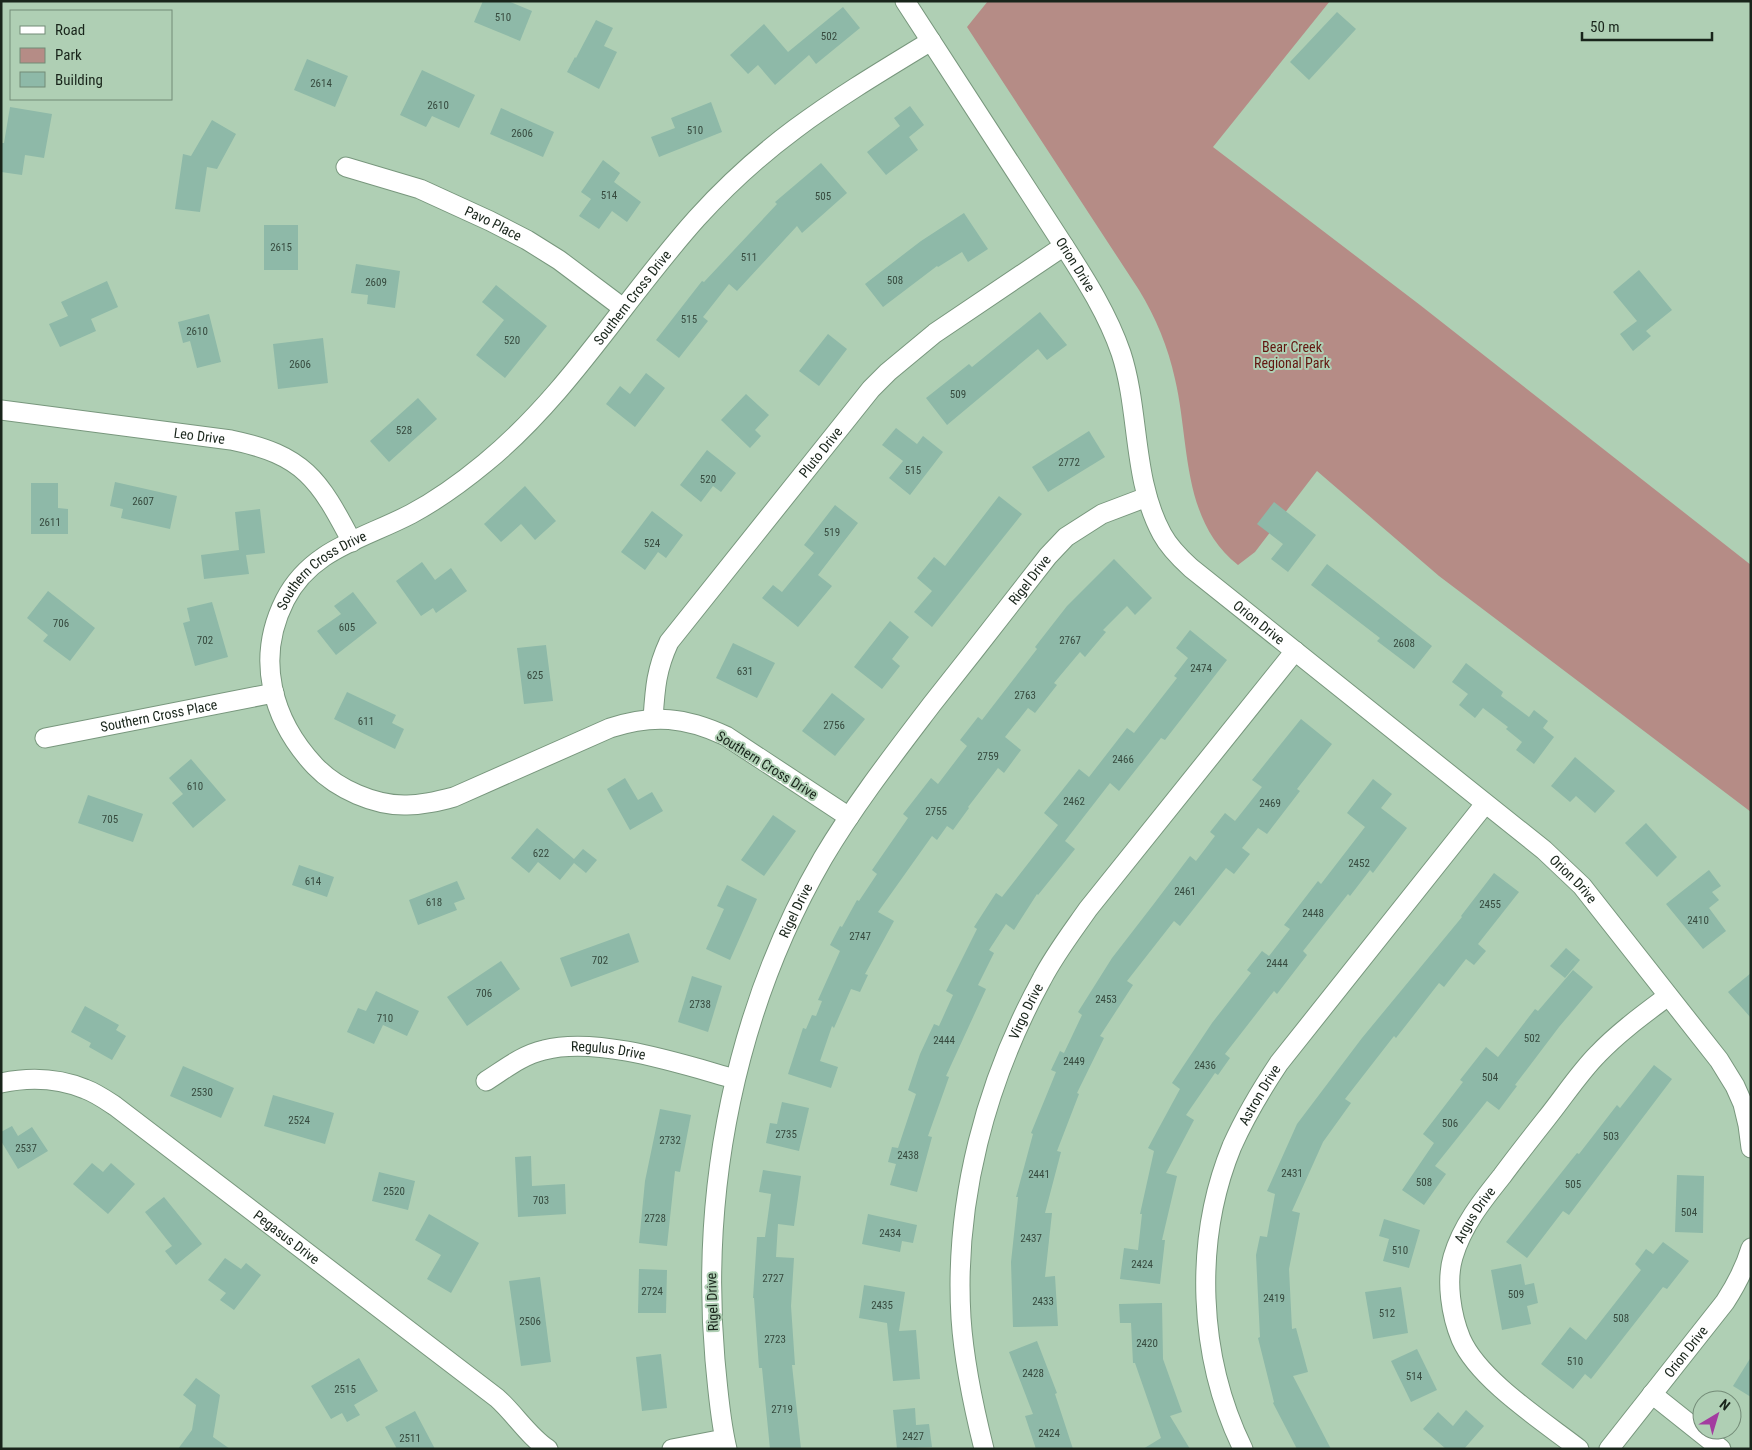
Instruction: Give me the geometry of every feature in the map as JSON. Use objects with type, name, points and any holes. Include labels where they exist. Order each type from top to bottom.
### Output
[{"type":"street","name":"Orion Drive","points":[[905,1],[1064,246],[1099,304],[1111,328],[1121,354],[1128,385],[1146,497],[1162,535],[1174,551],[1191,568],[1544,850],[1582,886],[1699,1033],[1736,1086],[1745,1111],[1751,1148]]},
{"type":"street","name":"Southern Cross Drive","points":[[849,817],[750,750],[726,736],[688,722],[670,719],[631,721],[610,728],[454,797],[430,804],[404,805],[382,802],[341,786],[322,772],[291,737],[281,716],[274,693],[270,667],[272,645],[275,624],[284,602],[294,584],[308,568],[327,554],[412,513],[445,493],[484,464],[542,410],[699,216],[758,159],[792,131],[830,104],[931,40]]},
{"type":"street","name":"Pavo Place","points":[[346,167],[420,189],[490,221],[527,240],[559,260],[623,308]]},
{"type":"street","name":"Pluto Drive","points":[[653,719],[656,677],[669,642],[871,389],[906,356],[935,333],[1064,246]]},
{"type":"street","name":"Leo Drive","points":[[1,410],[232,440],[277,452],[306,471],[320,487],[333,506],[352,542]]},
{"type":"street","name":"Rigel Drive","points":[[726,1444],[712,1330],[713,1222],[720,1164],[735,1079],[750,1029],[782,941],[823,859],[849,817],[886,764],[1048,556],[1066,538],[1102,514],[1146,497]]},
{"type":"street","name":"Virgo Drive","points":[[984,1449],[972,1400],[965,1360],[960,1276],[963,1232],[977,1144],[1008,1049],[1042,978],[1088,909],[1295,651]]},
{"type":"street","name":"Southern Cross Place","points":[[45,738],[274,693]]},
{"type":"street","name":"Astron Drive","points":[[1244,1449],[1225,1403],[1215,1370],[1207,1302],[1209,1238],[1219,1186],[1232,1147],[1258,1094],[1278,1063],[1485,804]]},
{"type":"street","name":"Argus Drive","points":[[1579,1449],[1486,1375],[1470,1356],[1454,1317],[1450,1277],[1452,1258],[1459,1239],[1478,1206],[1596,1056],[1621,1032],[1668,996]]},
{"type":"street","name":"Regulus Drive","points":[[486,1081],[519,1059],[542,1050],[564,1046],[615,1049],[735,1079]]},
{"type":"street","name":"Pegasus Drive","points":[[1,1083],[20,1079],[68,1083],[86,1089],[116,1106],[497,1398],[548,1449]]},
{"type":"street","name":"Orion Drive","points":[[1608,1449],[1725,1302],[1738,1281],[1751,1248]]},
{"type":"street","points":[[1652,1394],[1721,1449]]},
{"type":"street","points":[[672,1449],[726,1444]]},
{"type":"green space","name":"Bear Creek Regional Park","points":[[988,1],[1330,1],[1213,147],[1420,305],[1751,565],[1751,812],[1439,576],[1317,471],[1255,552],[1238,565],[1220,547],[1206,526],[1197,503],[1186,454],[1175,379],[1165,344],[1151,311],[967,27]]},
{"type":"building","points":[[483,1],[508,1],[532,11],[520,41],[474,22]]},
{"type":"building","points":[[843,7],[860,28],[816,64],[809,55],[775,85],[758,65],[748,74],[730,55],[764,24],[788,52]]},
{"type":"building","points":[[1337,12],[1356,29],[1309,80],[1290,62]]},
{"type":"building","points":[[596,20],[613,28],[604,46],[617,52],[599,89],[567,72]]},
{"type":"building","points":[[307,59],[348,76],[335,107],[294,90]]},
{"type":"building","points":[[422,70],[475,95],[459,128],[432,116],[426,127],[400,115]]},
{"type":"building","points":[[711,102],[722,132],[659,157],[651,137],[675,128],[671,118]]},
{"type":"building","points":[[910,106],[924,125],[909,137],[918,150],[886,175],[867,152],[900,126],[894,118]]},
{"type":"building","points":[[10,107],[52,114],[44,158],[25,155],[22,175],[1,172],[1,143],[4,143]]},
{"type":"building","points":[[501,108],[554,132],[543,157],[490,134]]},
{"type":"building","points":[[212,120],[236,134],[217,169],[207,167],[200,212],[175,209],[183,154],[191,156]]},
{"type":"building","points":[[603,160],[620,173],[614,182],[641,202],[627,222],[612,211],[599,229],[579,216],[591,199],[581,192]]},
{"type":"building","points":[[821,163],[847,193],[802,233],[797,226],[737,291],[729,284],[703,317],[708,321],[679,358],[656,340],[702,281],[704,282],[777,204],[775,202]]},
{"type":"building","points":[[964,213],[988,249],[968,262],[962,252],[937,266],[883,307],[865,284],[921,241]]},
{"type":"building","points":[[264,225],[298,225],[298,270],[264,270]]},
{"type":"building","points":[[356,264],[400,271],[395,308],[367,304],[368,295],[351,293]]},
{"type":"building","points":[[1639,270],[1672,310],[1646,331],[1651,336],[1633,351],[1620,334],[1637,321],[1613,292]]},
{"type":"building","points":[[107,281],[118,307],[91,319],[96,331],[60,347],[49,324],[68,316],[61,302]]},
{"type":"building","points":[[496,285],[547,326],[505,378],[476,355],[504,320],[482,302]]},
{"type":"building","points":[[1040,312],[1067,345],[1047,360],[1038,349],[947,425],[926,398],[969,364],[972,367]]},
{"type":"building","points":[[209,314],[221,362],[197,368],[190,341],[183,343],[178,322]]},
{"type":"building","points":[[828,334],[847,349],[819,386],[799,371]]},
{"type":"building","points":[[323,338],[328,383],[278,389],[273,344]]},
{"type":"building","points":[[646,373],[665,388],[635,427],[606,404],[620,386],[630,394]]},
{"type":"building","points":[[746,394],[769,415],[755,430],[761,436],[750,448],[721,420]]},
{"type":"building","points":[[418,398],[437,419],[389,462],[370,441]]},
{"type":"building","points":[[896,428],[917,444],[923,436],[943,452],[910,495],[889,478],[903,461],[882,445]]},
{"type":"building","points":[[1089,431],[1105,457],[1048,492],[1032,467]]},
{"type":"building","points":[[707,450],[736,473],[721,492],[713,486],[701,502],[680,485]]},
{"type":"building","points":[[115,482],[177,496],[170,529],[121,518],[123,509],[110,506]]},
{"type":"building","points":[[31,483],[58,483],[58,508],[68,509],[68,534],[31,534]]},
{"type":"building","points":[[525,486],[556,521],[535,540],[521,524],[501,542],[484,524]]},
{"type":"building","points":[[999,496],[1022,514],[932,627],[914,612],[932,591],[917,578],[934,557],[945,566]]},
{"type":"building","points":[[1274,502],[1316,535],[1288,572],[1271,559],[1283,544],[1257,524]]},
{"type":"building","points":[[835,505],[858,523],[818,575],[832,586],[798,627],[762,598],[773,585],[782,592],[814,553],[804,545]]},
{"type":"building","points":[[260,509],[265,553],[246,555],[249,574],[204,579],[201,555],[239,550],[235,512]]},
{"type":"building","points":[[652,511],[683,535],[666,558],[658,552],[645,570],[621,552]]},
{"type":"building","points":[[1114,559],[1152,598],[1135,615],[1127,606],[1103,630],[1106,632],[1085,657],[1080,652],[1054,683],[1057,685],[1035,713],[1028,708],[1005,737],[1021,750],[1004,773],[998,768],[953,830],[947,826],[937,840],[932,836],[878,912],[894,921],[865,974],[868,975],[860,992],[851,989],[834,1028],[832,1026],[820,1061],[838,1067],[831,1088],[788,1074],[803,1028],[806,1029],[812,1015],[816,1016],[822,1001],[818,1000],[840,951],[830,945],[857,900],[859,901],[877,874],[872,870],[908,818],[903,814],[931,778],[938,784],[967,746],[960,740],[978,717],[982,720],[1037,649],[1035,647],[1067,606]]},
{"type":"building","points":[[422,562],[435,580],[451,568],[467,591],[436,613],[433,608],[421,616],[396,581]]},
{"type":"building","points":[[1327,564],[1432,646],[1414,669],[1377,641],[1380,638],[1311,585]]},
{"type":"building","points":[[48,591],[95,628],[70,661],[43,641],[48,635],[27,618]]},
{"type":"building","points":[[353,592],[377,623],[336,655],[317,631],[341,614],[334,606]]},
{"type":"building","points":[[212,602],[228,657],[195,666],[183,623],[190,621],[187,608]]},
{"type":"building","points":[[890,621],[909,637],[892,659],[900,666],[882,689],[854,667]]},
{"type":"building","points":[[1190,630],[1227,660],[1165,740],[1161,738],[1119,791],[1110,783],[1065,841],[1075,849],[1037,894],[1014,930],[1006,924],[989,950],[994,953],[978,985],[986,989],[946,1076],[949,1077],[928,1136],[932,1137],[917,1192],[890,1185],[896,1164],[888,1162],[892,1147],[898,1148],[916,1094],[908,1090],[920,1054],[934,1024],[939,1026],[953,995],[946,991],[977,929],[974,927],[996,893],[1002,897],[1058,825],[1044,813],[1079,769],[1089,777],[1127,728],[1134,733],[1177,678],[1174,676],[1188,658],[1176,648]]},
{"type":"building","points":[[733,643],[775,663],[757,698],[716,678]]},
{"type":"building","points":[[546,645],[553,701],[524,704],[517,648]]},
{"type":"building","points":[[1466,663],[1503,692],[1501,696],[1529,717],[1534,710],[1548,721],[1543,728],[1554,737],[1534,764],[1516,750],[1522,742],[1506,729],[1508,727],[1483,708],[1475,718],[1459,705],[1468,694],[1452,682]]},
{"type":"building","points":[[347,692],[396,715],[392,723],[404,729],[395,749],[334,719]]},
{"type":"building","points":[[832,693],[865,719],[835,756],[802,731]]},
{"type":"building","points":[[1301,719],[1332,744],[1297,789],[1300,791],[1267,834],[1258,828],[1242,848],[1250,854],[1234,874],[1226,868],[1180,926],[1174,921],[1127,981],[1133,985],[1100,1036],[1104,1038],[1077,1093],[1079,1094],[1057,1151],[1061,1152],[1045,1213],[1052,1213],[1045,1277],[1055,1276],[1058,1326],[1013,1327],[1011,1262],[1018,1197],[1016,1197],[1033,1134],[1031,1133],[1056,1072],[1051,1070],[1060,1051],[1064,1053],[1082,1015],[1078,1012],[1112,958],[1190,856],[1196,861],[1215,836],[1210,832],[1225,813],[1235,821],[1262,787],[1252,780]]},
{"type":"building","points":[[1575,757],[1615,791],[1595,813],[1576,796],[1570,802],[1551,786]]},
{"type":"building","points":[[191,759],[226,800],[193,828],[172,803],[183,794],[169,778]]},
{"type":"building","points":[[625,778],[638,800],[652,792],[663,811],[630,830],[607,789]]},
{"type":"building","points":[[1373,779],[1392,794],[1381,808],[1407,828],[1373,873],[1370,870],[1350,896],[1348,894],[1303,951],[1307,955],[1277,994],[1274,991],[1225,1054],[1230,1058],[1218,1075],[1215,1073],[1186,1115],[1194,1120],[1166,1173],[1177,1176],[1162,1240],[1165,1240],[1160,1284],[1120,1279],[1124,1248],[1138,1250],[1142,1214],[1140,1214],[1154,1151],[1148,1148],[1180,1089],[1172,1083],[1212,1023],[1251,973],[1247,970],[1262,951],[1269,956],[1290,929],[1284,925],[1318,881],[1321,884],[1365,827],[1347,813]]},
{"type":"building","points":[[88,795],[143,814],[133,842],[78,823]]},
{"type":"building","points":[[773,815],[796,831],[764,876],[741,860]]},
{"type":"building","points":[[1646,823],[1677,857],[1657,877],[1625,843]]},
{"type":"building","points":[[537,828],[574,859],[583,849],[597,860],[586,873],[574,863],[560,880],[538,862],[529,873],[511,858]]},
{"type":"building","points":[[299,865],[334,877],[327,897],[292,885]]},
{"type":"building","points":[[1709,870],[1721,886],[1712,892],[1719,900],[1709,908],[1726,931],[1703,949],[1666,904]]},
{"type":"building","points":[[1494,873],[1519,892],[1478,944],[1486,951],[1474,965],[1466,959],[1444,987],[1439,983],[1396,1038],[1394,1036],[1345,1099],[1351,1103],[1323,1142],[1292,1211],[1300,1213],[1289,1269],[1292,1329],[1296,1328],[1308,1372],[1293,1376],[1331,1449],[1297,1449],[1273,1403],[1258,1338],[1260,1337],[1256,1255],[1260,1236],[1267,1237],[1275,1194],[1267,1191],[1297,1124],[1362,1038],[1462,917]]},
{"type":"building","points":[[457,881],[465,899],[454,903],[457,910],[418,925],[409,900]]},
{"type":"building","points":[[727,885],[757,899],[730,960],[706,949],[724,909],[717,906]]},
{"type":"building","points":[[629,933],[639,962],[571,987],[560,958]]},
{"type":"building","points":[[1566,948],[1580,960],[1565,978],[1550,966]]},
{"type":"building","points":[[501,961],[520,989],[467,1026],[447,997]]},
{"type":"building","points":[[1573,970],[1593,987],[1559,1027],[1515,1085],[1517,1086],[1499,1110],[1487,1101],[1435,1166],[1446,1174],[1424,1205],[1402,1190],[1434,1143],[1423,1134],[1463,1082],[1460,1080],[1486,1047],[1498,1057],[1535,1009],[1538,1011]]},
{"type":"building","points":[[1751,973],[1751,1018],[1728,992]]},
{"type":"building","points":[[692,976],[722,986],[708,1032],[678,1022]]},
{"type":"building","points":[[376,991],[419,1011],[407,1036],[383,1025],[374,1044],[347,1032],[358,1008],[366,1011]]},
{"type":"building","points":[[85,1006],[119,1025],[116,1030],[126,1036],[112,1060],[89,1047],[91,1043],[71,1032]]},
{"type":"building","points":[[1654,1065],[1672,1079],[1569,1215],[1563,1211],[1527,1258],[1506,1242],[1617,1105],[1620,1108]]},
{"type":"building","points":[[183,1066],[234,1088],[221,1118],[170,1096]]},
{"type":"building","points":[[273,1095],[334,1113],[325,1144],[264,1126]]},
{"type":"building","points":[[782,1102],[809,1108],[799,1151],[766,1143],[770,1123],[777,1124]]},
{"type":"building","points":[[660,1109],[691,1115],[680,1172],[675,1171],[667,1246],[639,1243],[645,1181]]},
{"type":"building","points":[[12,1126],[18,1136],[32,1127],[48,1151],[18,1169],[1,1141],[1,1132]]},
{"type":"building","points":[[531,1156],[532,1186],[565,1184],[566,1214],[518,1217],[515,1157]]},
{"type":"building","points":[[92,1163],[103,1172],[111,1163],[135,1184],[108,1214],[73,1184]]},
{"type":"building","points":[[763,1170],[801,1176],[794,1226],[778,1224],[776,1257],[794,1258],[791,1306],[795,1365],[792,1365],[801,1449],[770,1449],[762,1368],[759,1368],[753,1298],[757,1237],[765,1237],[771,1194],[759,1192]]},
{"type":"building","points":[[379,1172],[415,1181],[408,1210],[372,1201]]},
{"type":"building","points":[[1677,1175],[1704,1176],[1703,1233],[1675,1232]]},
{"type":"building","points":[[164,1197],[202,1244],[176,1265],[165,1251],[172,1246],[145,1212]]},
{"type":"building","points":[[429,1214],[479,1243],[451,1293],[427,1279],[441,1255],[415,1240]]},
{"type":"building","points":[[868,1214],[917,1225],[913,1243],[902,1241],[900,1252],[862,1244]]},
{"type":"building","points":[[1384,1219],[1420,1230],[1409,1268],[1383,1261],[1389,1239],[1379,1236]]},
{"type":"building","points":[[1663,1242],[1689,1261],[1667,1289],[1663,1287],[1591,1379],[1585,1374],[1573,1389],[1541,1364],[1570,1327],[1586,1340],[1641,1270],[1635,1264],[1646,1249],[1653,1254]]},
{"type":"building","points":[[225,1258],[241,1269],[246,1263],[261,1275],[234,1310],[220,1300],[226,1293],[208,1280]]},
{"type":"building","points":[[1521,1264],[1525,1285],[1534,1283],[1538,1303],[1527,1306],[1531,1324],[1502,1330],[1491,1270]]},
{"type":"building","points":[[639,1269],[667,1270],[666,1313],[638,1313]]},
{"type":"building","points":[[540,1277],[551,1362],[521,1366],[509,1281]]},
{"type":"building","points":[[864,1285],[905,1292],[899,1331],[916,1330],[920,1379],[893,1381],[887,1323],[859,1318]]},
{"type":"building","points":[[1401,1287],[1408,1333],[1373,1339],[1365,1292]]},
{"type":"building","points":[[1162,1303],[1163,1359],[1182,1412],[1170,1416],[1190,1449],[1143,1449],[1161,1438],[1135,1363],[1133,1363],[1131,1323],[1120,1323],[1119,1304]]},
{"type":"building","points":[[1037,1341],[1057,1393],[1055,1394],[1073,1449],[1036,1449],[1025,1416],[1033,1414],[1009,1352]]},
{"type":"building","points":[[1417,1349],[1437,1390],[1411,1402],[1391,1361]]},
{"type":"building","points":[[661,1354],[667,1408],[642,1411],[636,1357]]},
{"type":"building","points":[[1751,1357],[1751,1397],[1733,1386]]},
{"type":"building","points":[[359,1358],[378,1391],[354,1405],[360,1415],[347,1422],[342,1413],[331,1419],[311,1386]]},
{"type":"building","points":[[196,1378],[220,1395],[213,1437],[230,1449],[178,1449],[192,1430],[196,1405],[183,1395]]},
{"type":"building","points":[[915,1408],[916,1425],[929,1424],[932,1447],[897,1449],[893,1410]]},
{"type":"building","points":[[1466,1410],[1484,1426],[1464,1449],[1446,1449],[1423,1429],[1438,1412],[1453,1426]]},
{"type":"building","points":[[415,1411],[435,1449],[397,1449],[385,1427]]}]
